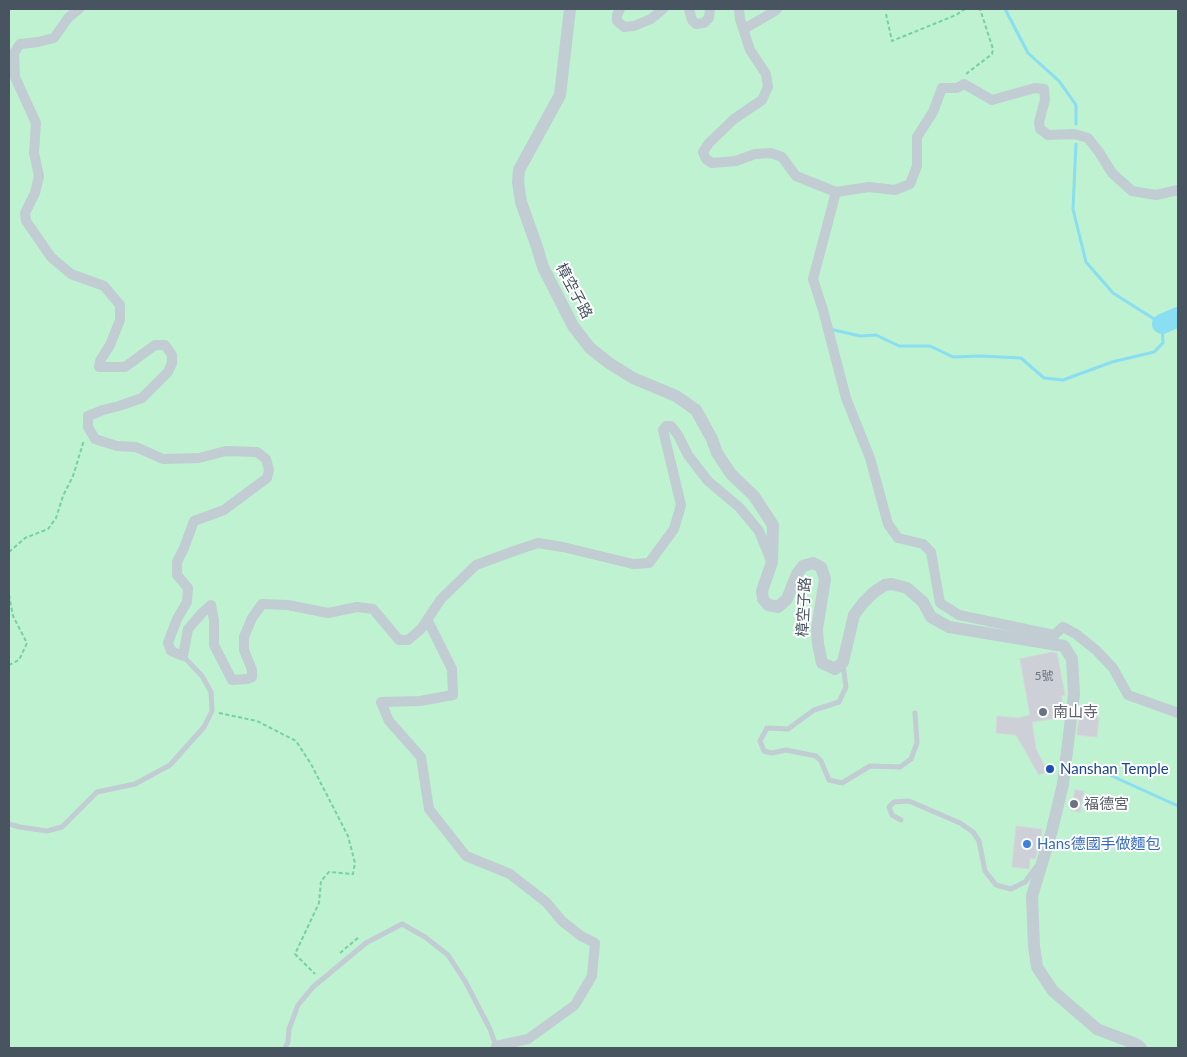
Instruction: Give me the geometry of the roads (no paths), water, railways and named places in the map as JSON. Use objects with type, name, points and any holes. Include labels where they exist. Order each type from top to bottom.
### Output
[{"type":"street","points":[[79,9],[68,18],[54,38],[20,44],[14,53],[14,76],[36,123],[34,153],[39,176],[35,193],[25,212],[26,221],[50,257],[71,274],[104,286],[120,305],[120,320],[110,345],[100,361],[99,367],[125,367],[155,345],[165,345],[172,355],[172,363],[168,372],[142,398],[88,416],[88,427],[95,438],[117,446],[136,447],[163,459],[199,458],[226,451],[257,452],[266,459],[269,470],[267,478],[224,510],[194,521],[177,562],[177,575],[188,588],[187,602],[177,619],[168,643],[171,651],[182,656],[188,629],[211,605],[214,620],[214,646],[232,680],[247,679],[252,678],[252,670],[244,650],[244,637],[252,618],[262,604],[288,605],[328,614],[357,607],[373,609],[399,640],[408,640],[428,621],[441,599],[476,565],[538,543],[633,564],[649,563],[674,529],[681,505],[663,430],[666,426],[671,426],[678,435],[688,455],[708,481],[739,507],[759,531],[772,562]]},
{"type":"street","name":"樟空子路","points":[[570,9],[560,95],[519,170],[520,202],[543,267],[574,326],[590,348],[633,378],[676,396],[696,410],[712,439],[717,453],[731,474],[754,496],[773,526],[772,562],[762,590],[763,599],[768,605],[778,607],[786,599],[797,574],[803,566],[812,563],[821,567],[824,579],[817,629],[822,663],[835,669],[843,662]]},
{"type":"street","points":[[620,9],[617,14],[617,21],[624,26],[634,26],[651,19],[663,9]]},
{"type":"street","points":[[689,9],[692,20],[696,24],[704,23],[709,18],[710,9]]},
{"type":"street","points":[[739,9],[750,50],[766,74],[768,88],[762,100],[734,119],[709,143],[703,152],[706,159],[712,162],[736,161],[755,154],[771,152],[782,157],[796,176],[836,192],[869,187],[895,190],[910,184],[917,166],[917,137],[933,112],[942,88],[957,88],[964,84],[992,100],[1035,88],[1044,89],[1045,100],[1038,122],[1040,129],[1048,135],[1074,134],[1088,138],[1112,173],[1132,191],[1156,195],[1178,190]]},
{"type":"street","points":[[744,29],[775,12],[777,9]]},
{"type":"street","points":[[836,192],[813,279],[846,398],[870,458],[888,524],[898,538],[923,544],[931,552],[940,603],[959,616],[1053,639],[1064,646],[1072,659],[1074,694],[1064,784],[1032,896],[1034,946],[1037,967],[1054,992],[1096,1029],[1141,1048]]},
{"type":"street","points":[[843,662],[854,615],[862,603],[874,592],[885,585],[892,584],[907,588],[923,602],[931,617],[949,627],[1053,639]]},
{"type":"street","points":[[428,621],[452,669],[453,695],[420,701],[381,702],[389,721],[421,757],[429,809],[466,856],[510,874],[546,902],[574,931],[595,943],[592,976],[575,1005],[528,1039],[498,1047]]},
{"type":"street","points":[[1053,639],[1064,627],[1076,634],[1096,650],[1113,668],[1128,695],[1178,713]]},
{"type":"lane","points":[[9,824],[20,828],[47,831],[62,827],[97,792],[135,784],[170,765],[204,727],[212,711],[210,692],[202,676],[182,656]]},
{"type":"lane","points":[[843,662],[846,687],[839,702],[814,710],[788,729],[766,728],[760,741],[764,751],[786,750],[816,756],[821,761],[829,780],[842,783],[870,766],[900,767],[911,759],[917,743],[915,713]]},
{"type":"lane","points":[[901,820],[892,815],[889,807],[894,802],[909,800],[960,823],[973,832],[979,841],[985,871],[996,885],[1010,888],[1025,882],[1044,857]]},
{"type":"lane","points":[[285,1048],[298,1005],[313,987],[339,963],[366,943],[402,924],[425,937],[448,955],[465,981],[498,1047]]},
{"type":"waterway","points":[[1005,9],[1028,53],[1059,81],[1076,105],[1076,124]]},
{"type":"waterway","points":[[834,330],[860,336],[876,335],[899,346],[930,346],[953,357],[1021,358],[1044,378],[1063,380],[1112,362],[1154,352],[1163,343],[1162,324],[1113,293],[1086,262],[1073,209],[1076,144]]},
{"type":"waterway","points":[[1162,324],[1178,317]]},
{"type":"waterway","points":[[1112,776],[1178,806]]},
{"type":"place","name":"南山寺","points":[[1043,712]]},
{"type":"place","name":"Nanshan Temple","points":[[1050,769]]},
{"type":"place","name":"福德宮","points":[[1074,804]]},
{"type":"place","name":"Hans德國手做麵包","points":[[1027,844]]}]
